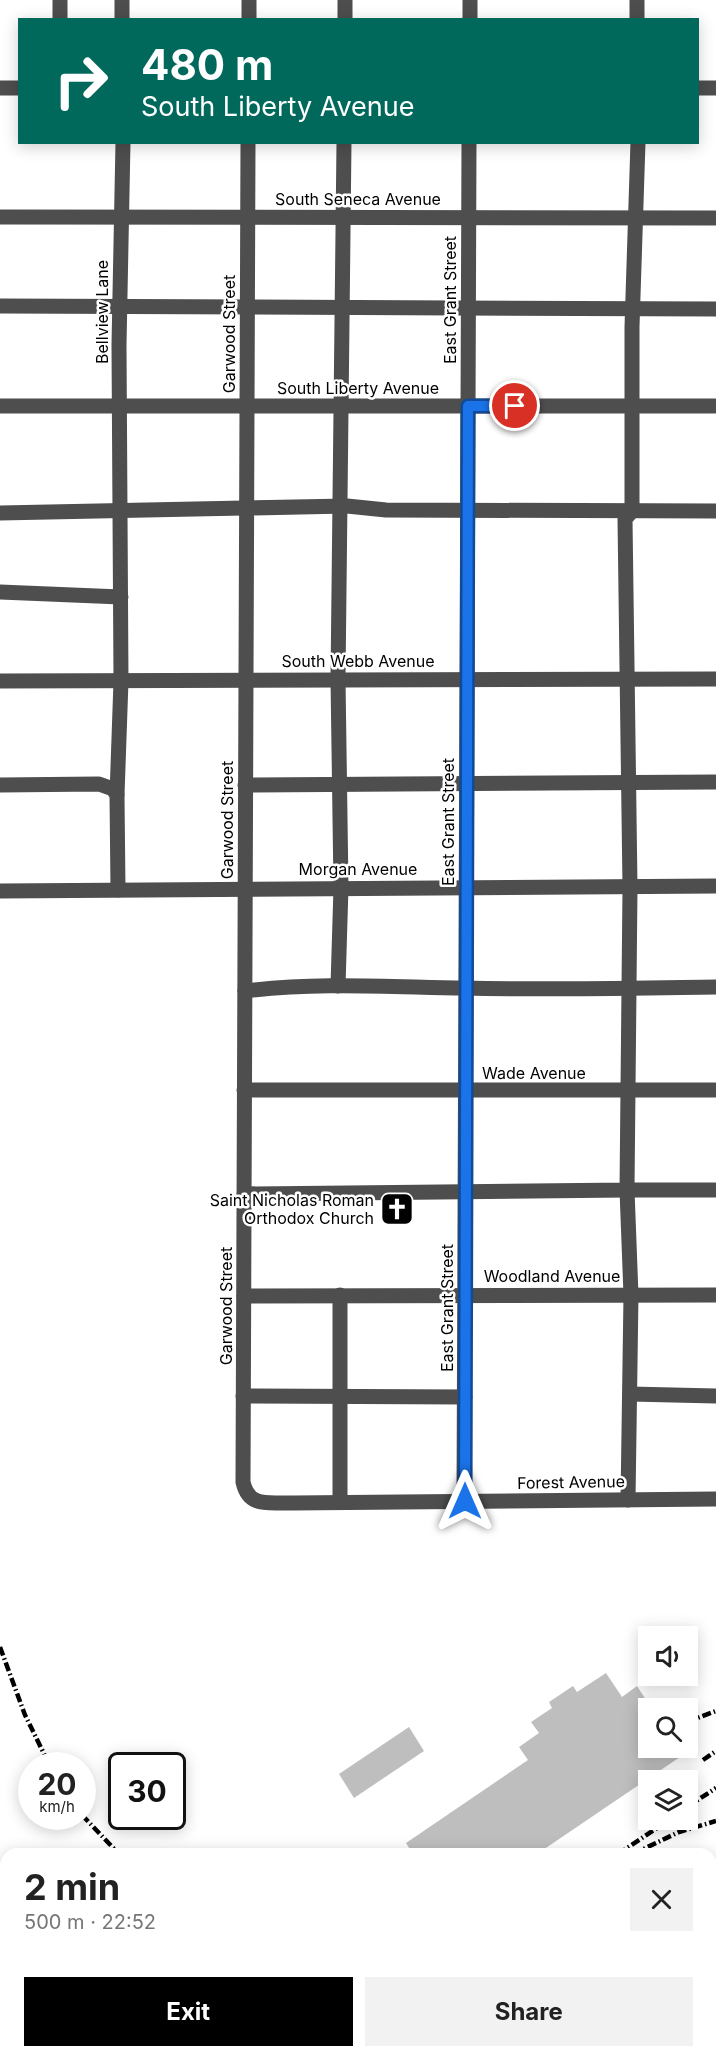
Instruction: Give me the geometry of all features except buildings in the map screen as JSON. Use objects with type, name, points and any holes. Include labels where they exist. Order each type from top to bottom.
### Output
[{"type":"street","points":[[60,0],[60,18]]},
{"type":"street","points":[[122,0],[122,18]]},
{"type":"street","points":[[249,0],[249,18]]},
{"type":"street","points":[[345,0],[345,18]]},
{"type":"street","points":[[470,0],[470,18]]},
{"type":"street","points":[[637,0],[637,18]]},
{"type":"street","points":[[0,88],[18,88]]},
{"type":"street","points":[[699,88],[716,88]]},
{"type":"street","name":"Bellview Lane","points":[[118,890],[117,795],[121,681],[119,305],[123,144]]},
{"type":"street","name":"Garwood Street","points":[[248,144],[243,1396],[243,1482],[248,1497]]},
{"type":"street","points":[[338,986],[341,887],[338,679],[344,144]]},
{"type":"street","name":"East Grant Street","points":[[465,1501],[469,144]]},
{"type":"street","points":[[628,1500],[631,1294],[627,1190],[630,887],[629,679],[625,519],[632,511],[633,307],[638,144]]},
{"type":"street","name":"South Seneca Avenue","points":[[0,218],[716,218]]},
{"type":"street","points":[[0,306],[716,309]]},
{"type":"street","name":"South Liberty Avenue","points":[[0,406],[716,406]]},
{"type":"street","points":[[0,513],[341,507],[386,510],[716,511]]},
{"type":"street","points":[[0,592],[121,597]]},
{"type":"street","name":"South Webb Avenue","points":[[0,681],[716,679]]},
{"type":"street","points":[[245,785],[716,782]]},
{"type":"street","points":[[0,785],[99,784],[112,789],[117,795]]},
{"type":"street","name":"Morgan Avenue","points":[[0,891],[716,886]]},
{"type":"street","points":[[245,991],[338,986],[716,987]]},
{"type":"street","name":"Wade Avenue","points":[[244,1090],[716,1090]]},
{"type":"street","points":[[244,1194],[465,1194],[716,1190]]},
{"type":"street","points":[[340,1295],[340,1502]]},
{"type":"street","name":"Woodland Avenue","points":[[244,1296],[716,1295]]},
{"type":"street","points":[[630,1394],[716,1396]]},
{"type":"street","points":[[243,1396],[465,1396]]},
{"type":"street","name":"Forest Avenue","points":[[248,1497],[260,1502],[716,1499]]},
{"type":"railway","points":[[0,1647],[25,1715],[43,1752]]},
{"type":"railway","points":[[698,1718],[716,1711]]},
{"type":"railway","points":[[703,1760],[716,1751]]},
{"type":"railway","points":[[698,1800],[716,1788]]},
{"type":"railway","points":[[646,1848],[679,1832],[716,1821]]},
{"type":"railway","points":[[96,1830],[113,1848]]},
{"type":"railway","points":[[627,1848],[654,1830]]},
{"type":"place","name":"Saint Nicholas Roman Orthodox Church","points":[[397,1209]]},
{"type":"route","points":[[465,1501],[468,406],[515,406]]}]
